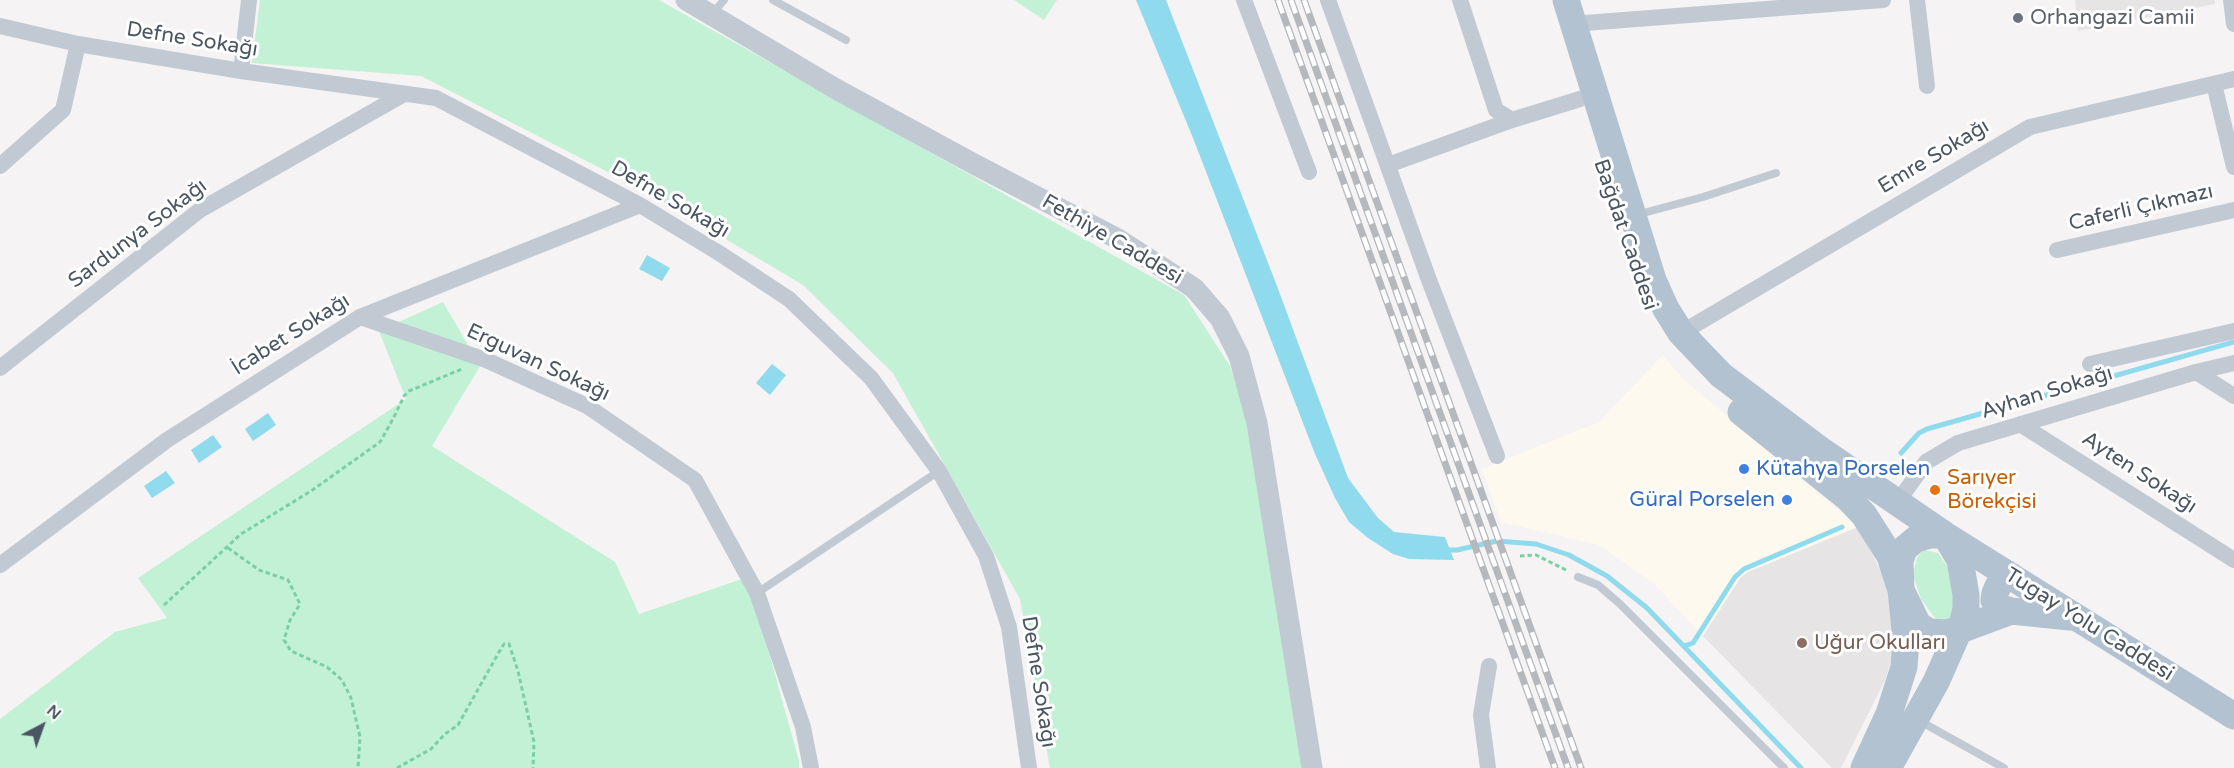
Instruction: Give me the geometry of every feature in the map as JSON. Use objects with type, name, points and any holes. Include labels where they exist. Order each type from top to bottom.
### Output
[{"type":"main road","name":"Bağdat Caddesi","points":[[1550,0],[1640,292],[1662,332],[1696,371],[1738,409],[1850,499],[1864,515],[1885,548],[1914,620],[1923,629],[1937,633],[1960,630]]},
{"type":"main road","name":"Bağdat Caddesi","points":[[1569,12],[1657,292],[1681,333],[1721,375],[1822,451],[1945,535],[1960,560],[1965,582],[1966,609],[1960,630],[1936,682],[1915,719],[1879,762]]},
{"type":"main road","name":"Bağdat Caddesi","points":[[1879,762],[1889,714],[1904,668],[1906,639],[1900,561],[1904,549],[1923,537],[1945,535]]},
{"type":"main road","name":"Tugay Yolu Caddesi","points":[[1945,535],[2234,715]]},
{"type":"main road","points":[[2011,576],[2000,582],[1995,593],[1994,600],[2001,608],[2077,618]]},
{"type":"main road","points":[[1960,630],[2011,611]]},
{"type":"main road","points":[[1936,682],[2011,611]]},
{"type":"street","points":[[241,71],[249,0]]},
{"type":"street","name":"Fethiye Caddesi","points":[[686,0],[718,7],[836,89],[974,164],[1118,238],[1194,288],[1220,318],[1239,356],[1257,423],[1312,768]]},
{"type":"street","points":[[1244,0],[1309,172]]},
{"type":"street","points":[[1328,0],[1497,456]]},
{"type":"street","points":[[1460,0],[1496,110],[1512,120]]},
{"type":"street","points":[[1569,12],[1884,0]]},
{"type":"street","points":[[1917,0],[1927,86]]},
{"type":"street","points":[[2231,0],[2234,24]]},
{"type":"street","name":"Defne Sokağı","points":[[0,26],[78,44],[241,71],[435,98],[640,205],[789,299],[871,378],[939,471],[986,556],[1009,627],[1029,768]]},
{"type":"street","points":[[0,166],[63,110],[78,44]]},
{"type":"street","name":"Emre Sokağı","points":[[1681,333],[2030,127],[2234,79]]},
{"type":"street","points":[[2214,84],[2234,166]]},
{"type":"street","name":"Sardunya Sokağı","points":[[0,368],[200,210],[404,94]]},
{"type":"street","points":[[1388,165],[1512,120],[1580,99]]},
{"type":"street","name":"İcabet Sokağı","points":[[0,565],[167,440],[360,317],[640,205]]},
{"type":"street","name":"Caferli Çıkmazı","points":[[2057,250],[2234,210]]},
{"type":"street","name":"Erguvan Sokağı","points":[[360,317],[486,360],[587,406],[695,480],[757,593],[803,728],[811,768]]},
{"type":"street","points":[[2090,364],[2234,331]]},
{"type":"street","name":"Ayhan Sokağı","points":[[1897,503],[1926,462],[1958,443],[2196,372],[2234,363]]},
{"type":"street","points":[[2196,372],[2234,396]]},
{"type":"street","name":"Ayten Sokağı","points":[[2020,424],[2234,560]]},
{"type":"street","points":[[1488,768],[1481,715],[1489,666]]},
{"type":"lane","points":[[773,0],[846,40]]},
{"type":"lane","points":[[1633,216],[1703,197],[1776,173]]},
{"type":"lane","points":[[757,593],[939,471]]},
{"type":"lane","points":[[1578,577],[1598,585],[1620,604],[1784,768]]},
{"type":"lane","points":[[1915,719],[2004,768]]},
{"type":"path","points":[[164,605],[241,534],[311,490],[380,442],[404,396],[409,391],[486,360]]},
{"type":"path","points":[[228,548],[259,570],[288,580],[300,604],[290,620],[284,640],[291,651],[327,667],[342,680],[351,698],[360,737],[358,768]]},
{"type":"path","points":[[1520,556],[1536,555],[1578,577]]},
{"type":"path","points":[[397,768],[431,749],[445,734],[458,725],[504,644],[509,644],[518,671],[534,742],[533,768]]},
{"type":"shaded area","points":[[2075,0],[2215,0],[2215,4],[2078,31]]},
{"type":"shaded area","points":[[1663,355],[1681,377],[1858,527],[1748,572],[1741,577],[1703,636],[1654,584],[1599,545],[1501,522],[1482,469],[1599,422]]},
{"type":"shaded area","name":"Uğur Okulları","points":[[1858,527],[1884,577],[1896,615],[1894,649],[1886,678],[1841,768],[1832,768],[1703,636],[1741,577],[1748,572]]},
{"type":"green space","points":[[260,0],[659,0],[1184,295],[1230,366],[1246,415],[1302,768],[1050,768],[1020,599],[893,373],[803,285],[645,191],[421,76],[252,63]]},
{"type":"green space","points":[[1014,0],[1057,0],[1044,20]]},
{"type":"green space","points":[[443,302],[480,366],[432,446],[615,562],[639,614],[748,577],[799,761],[799,768],[0,768],[0,719],[115,632],[167,618],[138,578],[406,399],[379,331]]},
{"type":"green space","points":[[1923,550],[1938,553],[1953,579],[1955,590],[1952,618],[1941,621],[1935,618],[1921,599],[1914,578],[1914,570],[1917,558]]},
{"type":"water","points":[[1136,0],[1166,0],[1277,286],[1348,478],[1378,518],[1394,532],[1445,537],[1454,560],[1409,559],[1393,554],[1349,522],[1335,498],[1315,454],[1193,138]]},
{"type":"water","points":[[647,255],[670,268],[662,281],[639,269]]},
{"type":"water","points":[[772,364],[786,375],[770,395],[756,383]]},
{"type":"water","points":[[268,413],[276,425],[253,441],[245,429]]},
{"type":"water","points":[[213,435],[222,447],[199,463],[191,450]]},
{"type":"water","points":[[166,471],[175,483],[152,498],[144,486]]},
{"type":"waterway","points":[[1901,453],[1919,433],[1927,429],[2234,342]]},
{"type":"waterway","points":[[1684,646],[1693,643],[1735,577],[1744,569],[1842,527]]},
{"type":"waterway","points":[[1443,550],[1457,550],[1497,541],[1536,544],[1569,555],[1607,576],[1647,608],[1801,768]]},
{"type":"railway","points":[[1278,0],[1555,768]]},
{"type":"railway","points":[[1291,0],[1568,768]]},
{"type":"railway","points":[[1304,0],[1581,768]]},
{"type":"place","name":"Orhangazi Camii","points":[[2018,18]]},
{"type":"place","name":"Kütahya Porselen","points":[[1744,469]]},
{"type":"place","name":"Sarıyer Börekçisi","points":[[1935,490]]},
{"type":"place","name":"Güral Porselen","points":[[1787,500]]},
{"type":"place","name":"Uğur Okulları","points":[[1802,643]]}]
